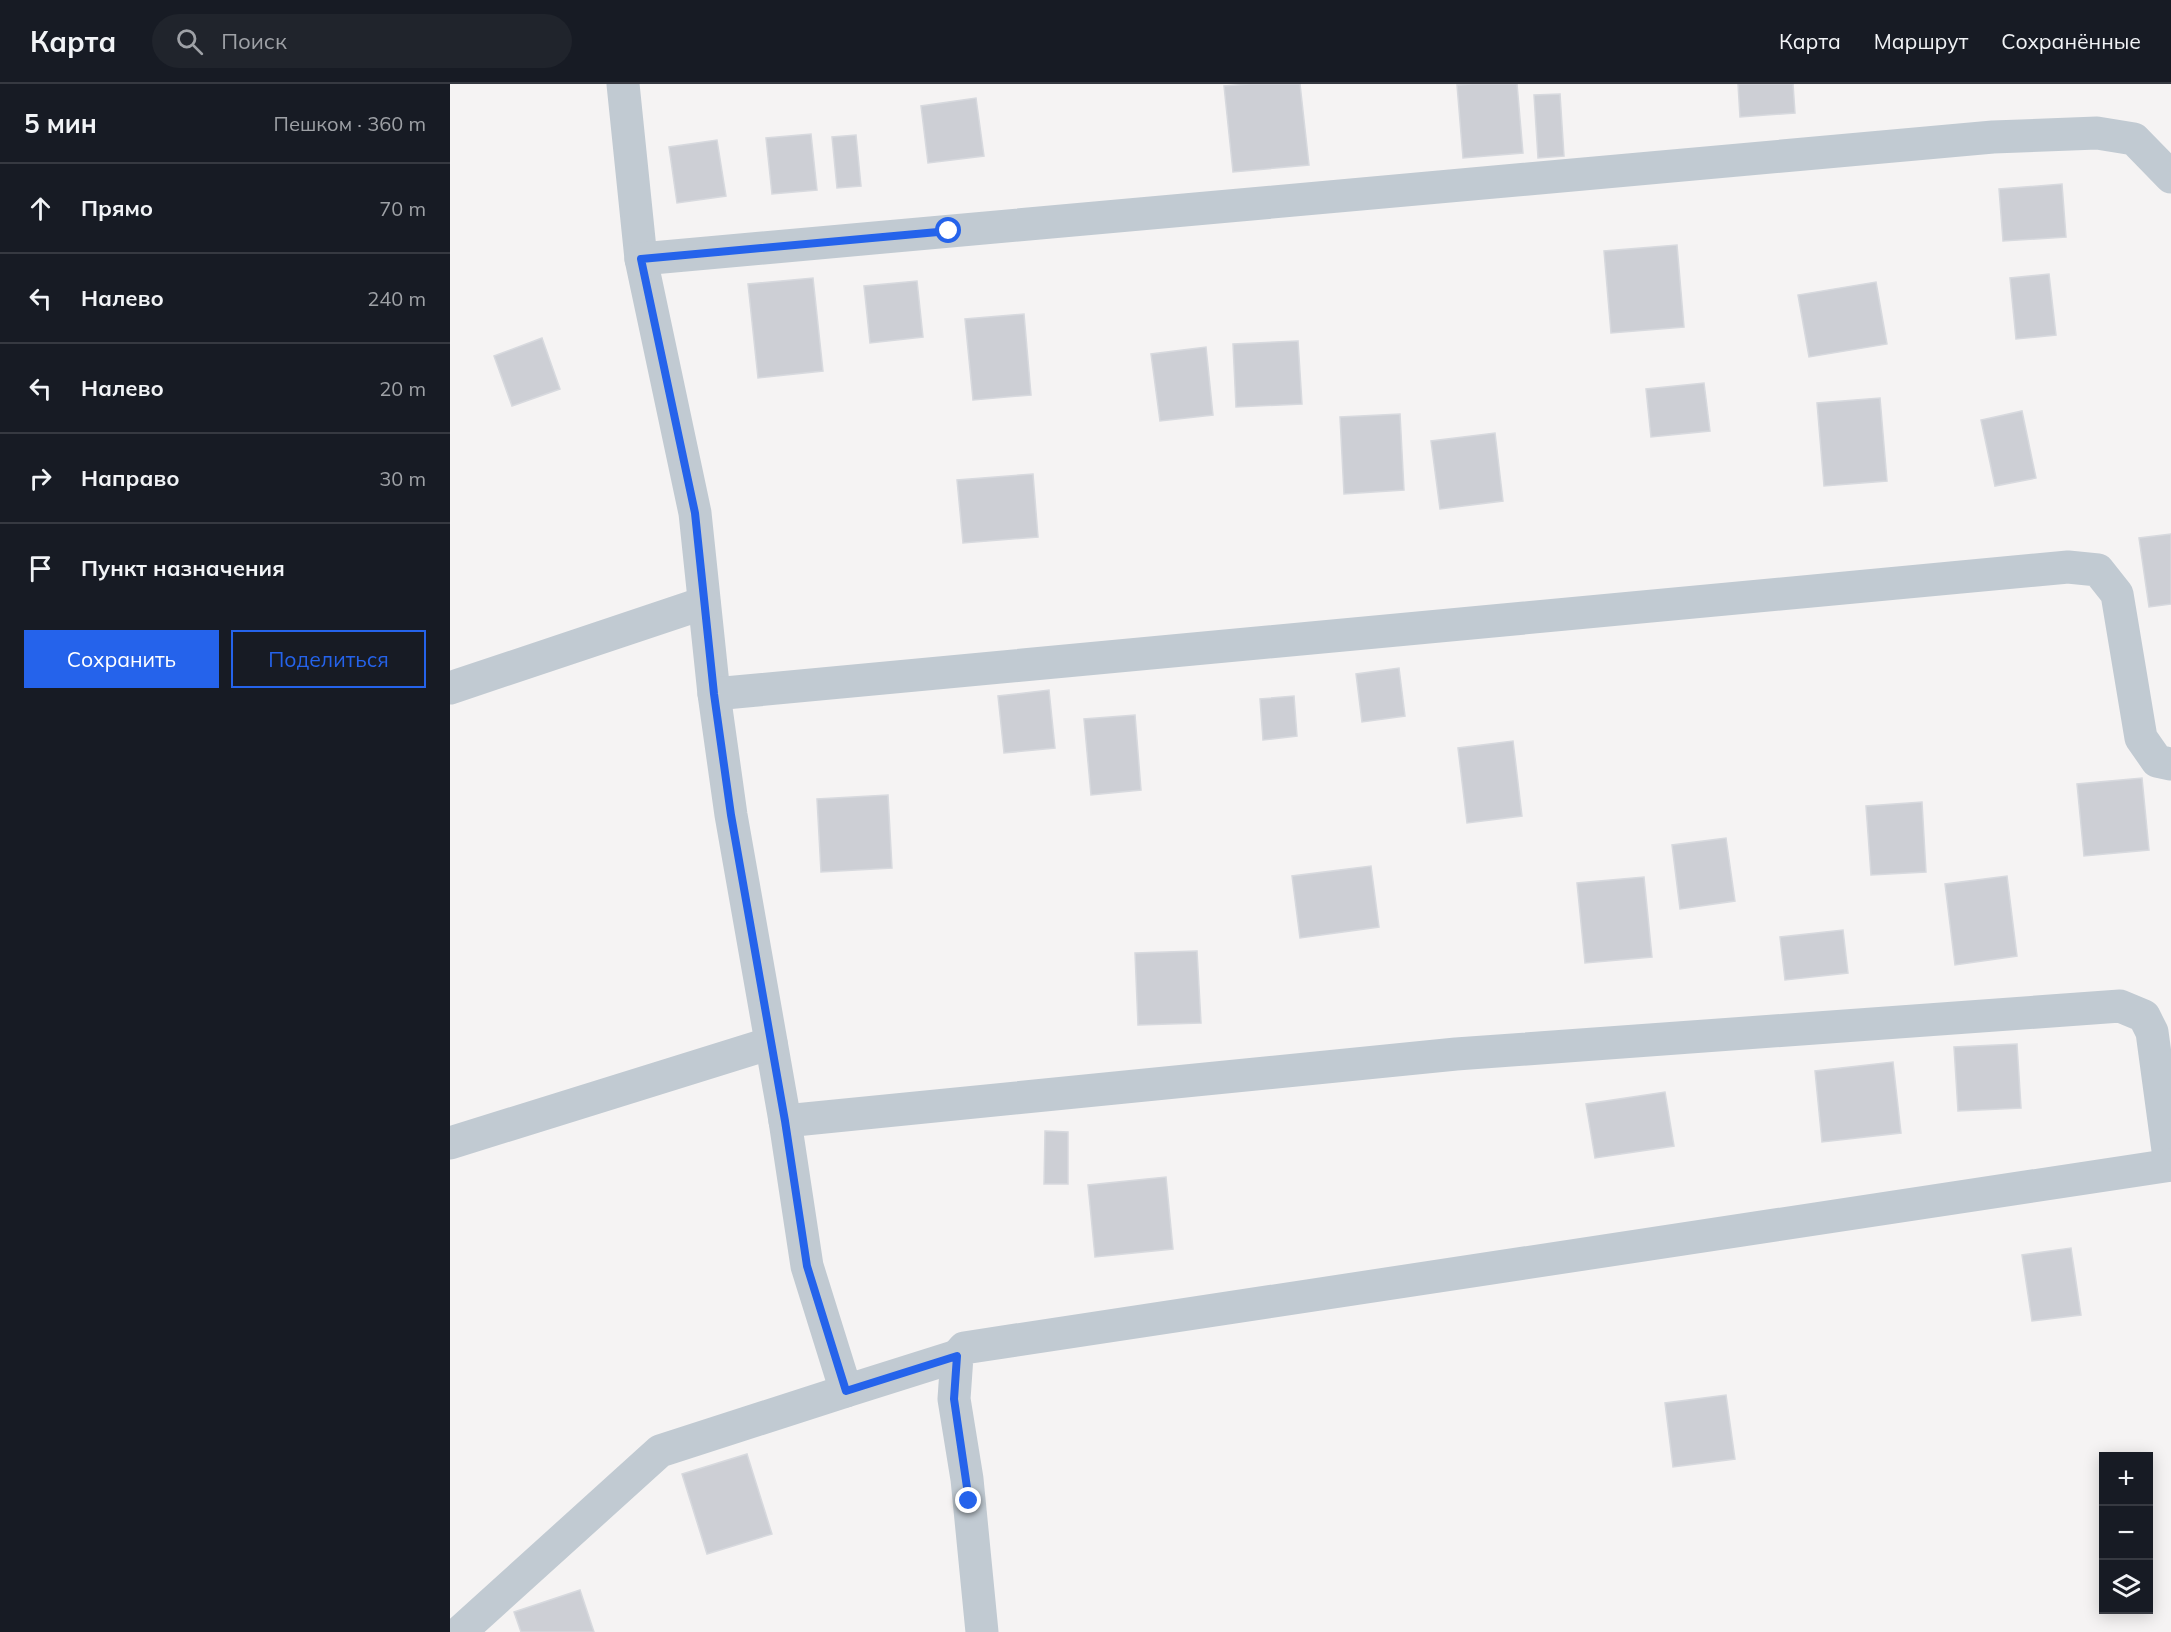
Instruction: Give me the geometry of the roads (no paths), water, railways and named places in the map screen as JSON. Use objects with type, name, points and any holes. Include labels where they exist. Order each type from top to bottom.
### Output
[{"type":"street","points":[[623,84],[641,259],[695,513],[714,694],[731,815],[785,1121],[807,1266],[846,1391]]},
{"type":"street","points":[[641,259],[1993,137],[2097,133],[2134,139],[2171,177]]},
{"type":"street","points":[[714,694],[2068,567],[2098,570],[2116,594],[2141,738],[2157,761],[2171,764]]},
{"type":"street","points":[[450,687],[704,603]]},
{"type":"street","points":[[460,1632],[660,1451],[957,1356],[964,1348],[2170,1165],[2152,1032],[2144,1016],[2120,1006],[1456,1054],[785,1121]]},
{"type":"street","points":[[450,1143],[771,1043]]},
{"type":"street","points":[[957,1356],[954,1399],[967,1479],[982,1632]]}]
